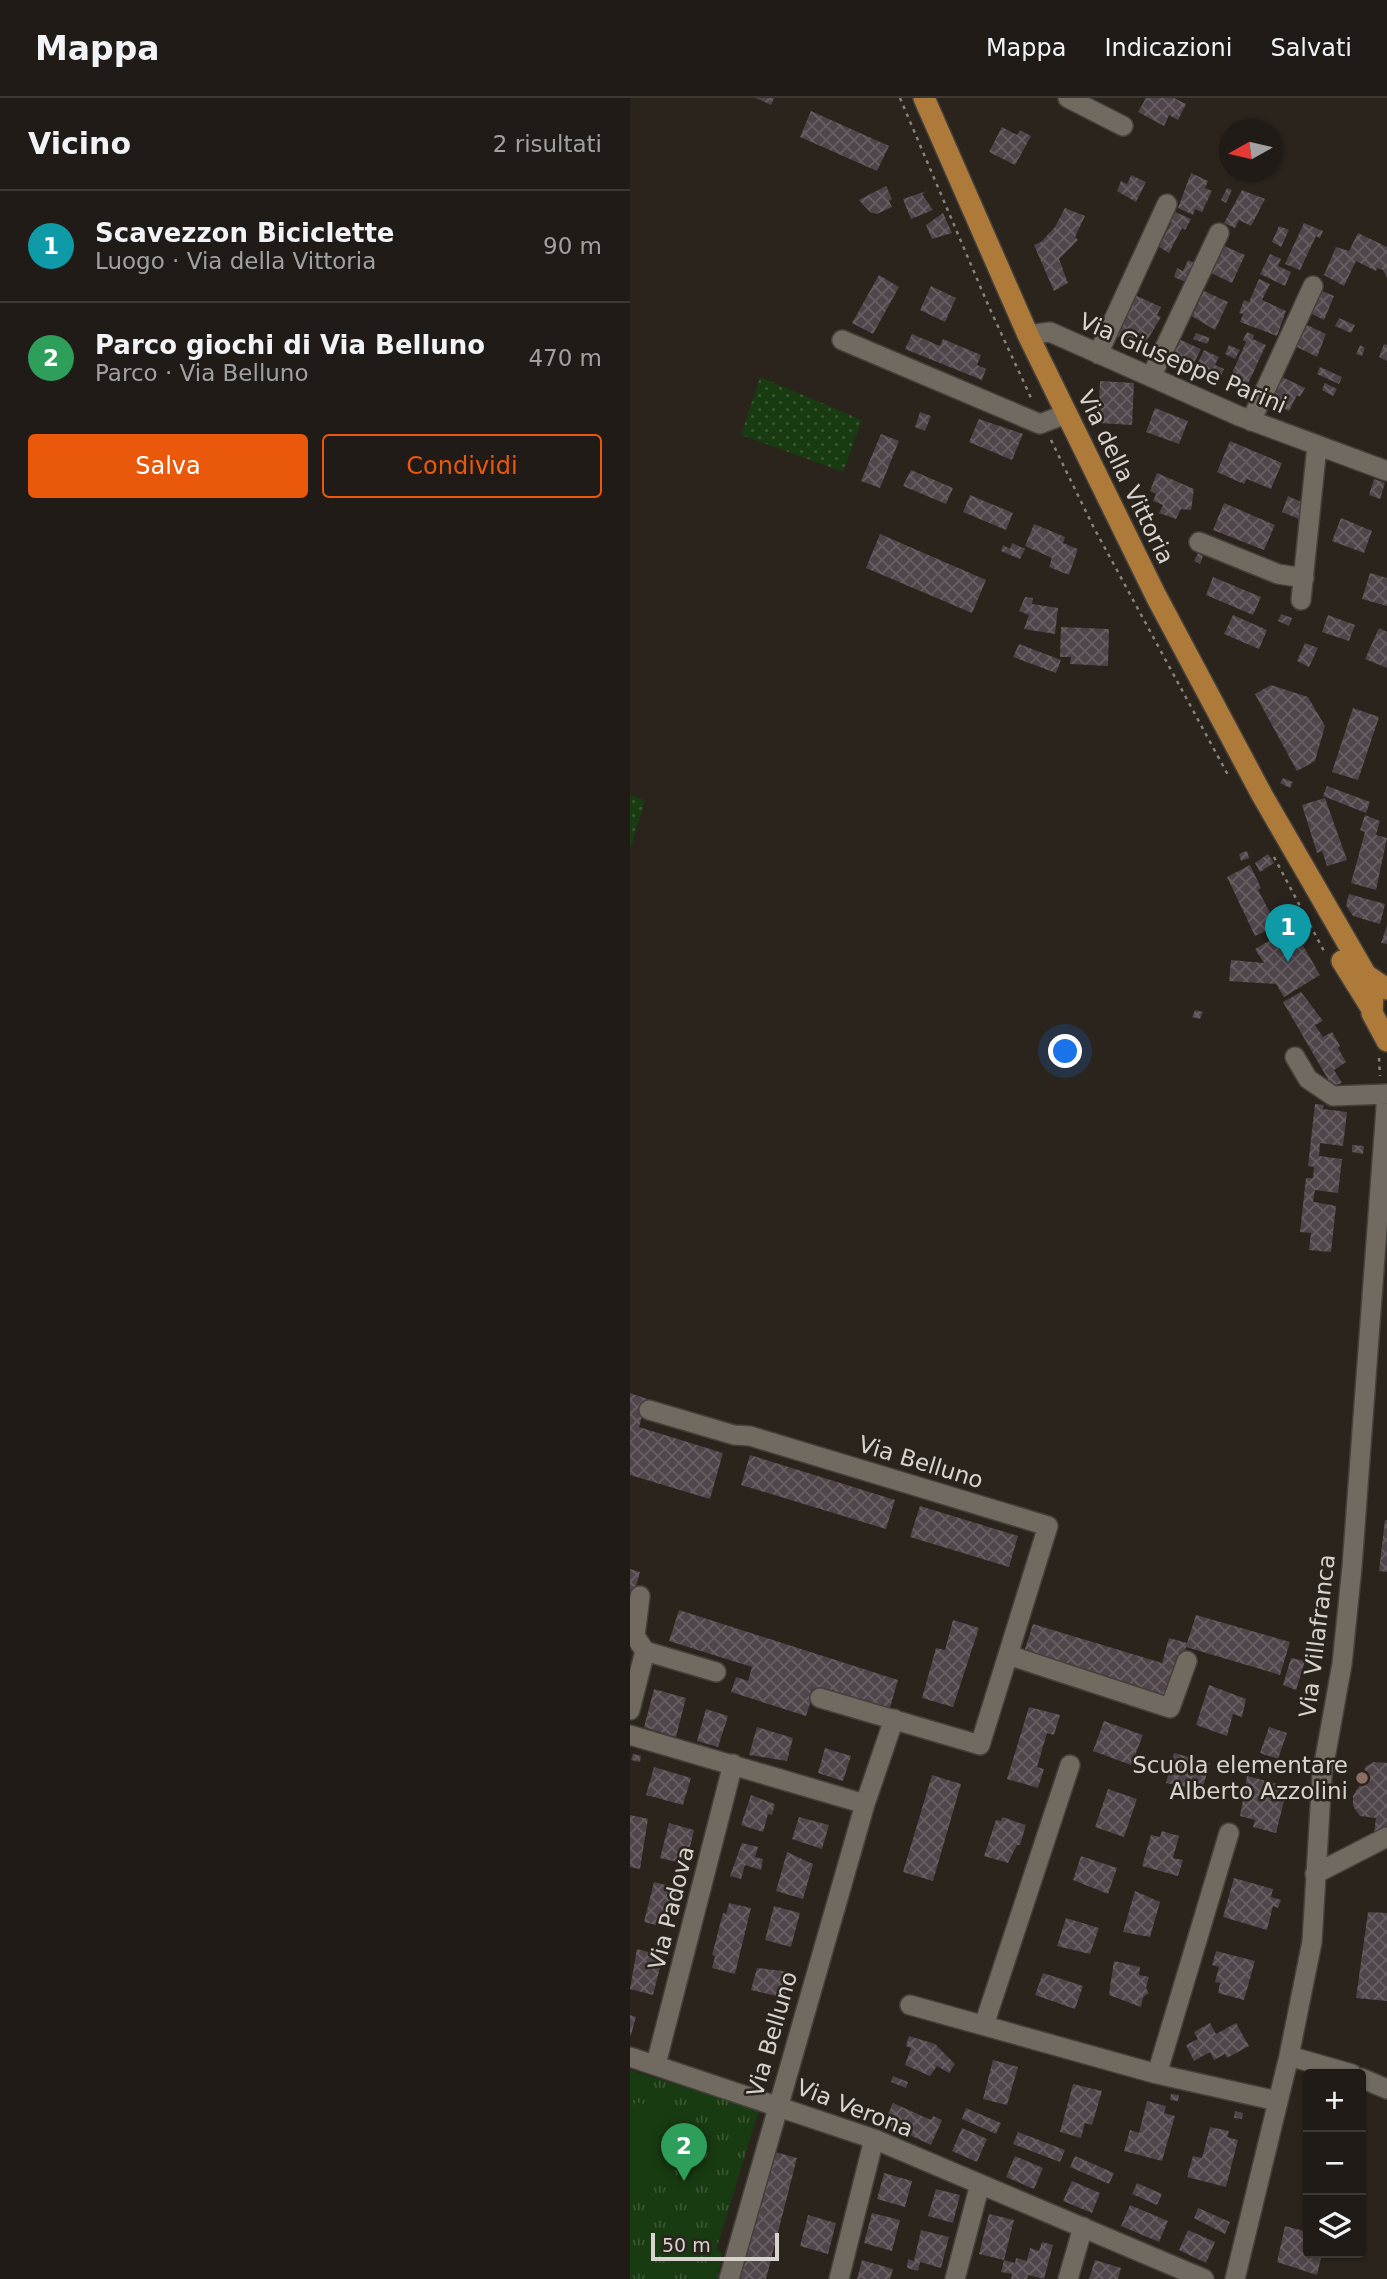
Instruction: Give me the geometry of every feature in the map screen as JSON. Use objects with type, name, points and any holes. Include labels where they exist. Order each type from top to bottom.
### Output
[{"type":"main road","name":"Via della Vittoria","points":[[923,98],[1066,414],[1162,608],[1304,869],[1345,966],[1370,1006],[1387,1041]]},
{"type":"main road","name":"Via della Vittoria","points":[[1304,869],[1324,898],[1366,975],[1386,988]]},
{"type":"main road","name":"Via della Vittoria","points":[[1370,1006],[1373,994],[1386,988]]},
{"type":"street","points":[[1068,98],[1123,126]]},
{"type":"street","points":[[1098,354],[1167,204]]},
{"type":"street","points":[[1151,377],[1219,233]]},
{"type":"street","points":[[1251,421],[1313,286]]},
{"type":"street","name":"Via Giuseppe Parini","points":[[1028,335],[1050,332],[1251,421],[1387,471]]},
{"type":"street","points":[[842,340],[1040,424],[1066,414]]},
{"type":"street","points":[[1301,600],[1317,446]]},
{"type":"street","points":[[1199,542],[1278,574],[1304,578]]},
{"type":"street","name":"Via Villafranca","points":[[1235,2279],[1289,2056],[1312,1942],[1322,1775],[1347,1619],[1387,1117],[1387,1094],[1333,1096],[1308,1079],[1295,1058]]},
{"type":"street","name":"Via Belluno","points":[[649,1410],[734,1435],[750,1436],[1048,1526],[980,1745],[894,1719],[865,1804],[729,2279]]},
{"type":"street","points":[[640,1596],[635,1636],[645,1651],[716,1672]]},
{"type":"street","points":[[630,1710],[645,1651]]},
{"type":"street","points":[[1008,1655],[1170,1708],[1187,1661]]},
{"type":"street","points":[[820,1698],[894,1719]]},
{"type":"street","points":[[630,1735],[865,1804]]},
{"type":"street","name":"Via Padova","points":[[656,2064],[733,1764]]},
{"type":"street","points":[[984,2025],[1070,1765]]},
{"type":"street","points":[[1157,2074],[1229,1833]]},
{"type":"street","points":[[1315,1874],[1387,1837]]},
{"type":"street","points":[[910,2005],[1157,2074],[1278,2101]]},
{"type":"street","points":[[1289,2056],[1334,2069]]},
{"type":"street","name":"Via Verona","points":[[630,2057],[777,2104],[874,2139],[1204,2279]]},
{"type":"street","points":[[1366,2080],[1387,2089]]},
{"type":"street","points":[[839,2279],[874,2139]]},
{"type":"street","points":[[955,2279],[980,2184]]},
{"type":"street","points":[[1068,2279],[1083,2227]]},
{"type":"green space","points":[[760,377],[862,420],[843,472],[741,435]]},
{"type":"green space","points":[[630,795],[645,800],[630,850]]},
{"type":"green space","points":[[630,2070],[759,2110],[716,2250],[723,2253],[717,2279],[630,2279]]},
{"type":"green space","points":[[635,2102],[679,2112],[660,2186],[630,2177],[630,2123]]},
{"type":"building","points":[[756,98],[774,98],[771,105]]},
{"type":"building","points":[[1146,98],[1174,98],[1186,104],[1178,120],[1169,115],[1164,126],[1138,112]]},
{"type":"building","points":[[811,111],[889,146],[877,171],[800,137]]},
{"type":"building","points":[[1002,127],[1017,135],[1020,130],[1031,136],[1015,165],[989,152]]},
{"type":"building","points":[[1191,173],[1208,181],[1205,188],[1212,191],[1202,212],[1195,209],[1193,215],[1178,208]]},
{"type":"building","points":[[1131,175],[1146,182],[1136,202],[1117,191],[1121,181],[1127,184]]},
{"type":"building","points":[[886,186],[892,199],[889,201],[892,207],[877,214],[870,212],[859,200]]},
{"type":"building","points":[[1227,188],[1232,190],[1226,203],[1221,200]]},
{"type":"building","points":[[1242,190],[1265,199],[1251,226],[1239,220],[1235,228],[1224,223]]},
{"type":"building","points":[[927,191],[922,194],[933,210],[911,219],[903,199]]},
{"type":"building","points":[[1065,208],[1085,216],[1075,237],[1078,240],[1059,259],[1068,283],[1054,291],[1034,245],[1041,242],[1055,227]]},
{"type":"building","points":[[1173,211],[1191,219],[1185,230],[1182,228],[1169,253],[1159,247],[1171,223],[1167,221]]},
{"type":"building","points":[[943,213],[952,233],[932,239],[926,225]]},
{"type":"building","points":[[1304,223],[1323,231],[1320,238],[1316,236],[1300,270],[1285,264]]},
{"type":"building","points":[[1279,226],[1289,230],[1281,247],[1272,242]]},
{"type":"building","points":[[1358,233],[1387,247],[1387,278],[1383,270],[1377,268],[1376,271],[1356,261],[1344,286],[1324,275],[1336,247],[1349,251]]},
{"type":"building","points":[[1224,246],[1245,255],[1232,283],[1211,273]]},
{"type":"building","points":[[1270,254],[1281,259],[1278,266],[1291,272],[1285,286],[1260,274]]},
{"type":"building","points":[[1188,260],[1199,265],[1190,284],[1174,277],[1177,268],[1183,271]]},
{"type":"building","points":[[879,275],[899,287],[873,334],[852,323]]},
{"type":"building","points":[[1259,279],[1270,284],[1262,300],[1286,311],[1277,336],[1240,322],[1243,314],[1239,313],[1244,300],[1249,302]]},
{"type":"building","points":[[931,286],[956,298],[945,322],[920,310]]},
{"type":"building","points":[[1320,290],[1334,296],[1324,320],[1310,313]]},
{"type":"building","points":[[1204,291],[1228,302],[1215,330],[1192,316]]},
{"type":"building","points":[[1135,295],[1161,307],[1157,315],[1161,317],[1143,347],[1117,336]]},
{"type":"building","points":[[1339,318],[1355,325],[1351,333],[1335,326]]},
{"type":"building","points":[[1305,324],[1326,334],[1317,357],[1295,346]]},
{"type":"building","points":[[1247,332],[1254,335],[1253,339],[1266,345],[1245,390],[1228,382],[1246,342],[1243,340]]},
{"type":"building","points":[[1196,333],[1210,338],[1207,344],[1193,339]]},
{"type":"building","points":[[912,334],[940,346],[943,339],[981,355],[977,365],[986,369],[982,380],[905,349]]},
{"type":"building","points":[[1176,338],[1201,349],[1191,369],[1166,359]]},
{"type":"building","points":[[1384,344],[1387,345],[1387,361],[1379,357]]},
{"type":"building","points":[[1229,345],[1240,350],[1235,359],[1225,354]]},
{"type":"building","points":[[1360,345],[1365,348],[1362,356],[1356,354]]},
{"type":"building","points":[[1204,350],[1219,357],[1215,365],[1224,369],[1219,380],[1195,369]]},
{"type":"building","points":[[1320,367],[1342,377],[1339,384],[1317,374]]},
{"type":"building","points":[[1280,376],[1305,388],[1300,397],[1297,395],[1289,411],[1268,401]]},
{"type":"building","points":[[1100,381],[1134,383],[1132,425],[1098,423]]},
{"type":"building","points":[[1325,383],[1337,389],[1333,396],[1322,390]]},
{"type":"building","points":[[1155,408],[1188,421],[1179,444],[1146,432]]},
{"type":"building","points":[[920,412],[931,416],[925,431],[915,427]]},
{"type":"building","points":[[979,419],[1023,434],[1012,460],[969,442]]},
{"type":"building","points":[[881,434],[899,441],[880,488],[861,481]]},
{"type":"building","points":[[1230,441],[1282,463],[1271,489],[1247,479],[1244,484],[1217,472]]},
{"type":"building","points":[[911,470],[953,488],[946,504],[903,486]]},
{"type":"building","points":[[1157,473],[1194,489],[1191,510],[1181,509],[1176,519],[1159,513],[1163,505],[1153,501],[1156,494],[1150,491]]},
{"type":"building","points":[[1374,479],[1385,483],[1380,499],[1369,495]]},
{"type":"building","points":[[970,495],[1013,513],[1006,530],[963,512]]},
{"type":"building","points":[[1288,496],[1301,502],[1299,519],[1282,512]]},
{"type":"building","points":[[1224,503],[1275,525],[1264,550],[1213,530]]},
{"type":"building","points":[[1341,518],[1372,531],[1364,553],[1332,541]]},
{"type":"building","points":[[1034,524],[1065,537],[1063,543],[1078,549],[1069,575],[1049,567],[1052,558],[1025,546]]},
{"type":"building","points":[[880,534],[986,580],[972,613],[866,568]]},
{"type":"building","points":[[1012,543],[1025,549],[1020,559],[1001,551],[1003,545],[1010,549]]},
{"type":"building","points":[[1198,553],[1203,556],[1200,564],[1194,561]]},
{"type":"building","points":[[1370,573],[1387,578],[1387,606],[1362,599]]},
{"type":"building","points":[[1213,577],[1261,597],[1253,615],[1206,595]]},
{"type":"building","points":[[1025,597],[1033,598],[1032,604],[1058,608],[1055,634],[1024,629],[1029,615],[1019,611]]},
{"type":"building","points":[[1281,614],[1292,618],[1289,626],[1278,621]]},
{"type":"building","points":[[1233,615],[1267,630],[1259,649],[1224,634]]},
{"type":"building","points":[[1328,615],[1355,625],[1349,641],[1322,632]]},
{"type":"building","points":[[1061,627],[1109,629],[1108,666],[1070,664],[1071,657],[1060,657]]},
{"type":"building","points":[[1379,628],[1387,632],[1387,668],[1365,659]]},
{"type":"building","points":[[1305,643],[1318,648],[1309,667],[1297,661]]},
{"type":"building","points":[[1019,644],[1061,660],[1056,673],[1013,657]]},
{"type":"building","points":[[1271,685],[1308,697],[1325,726],[1315,761],[1297,771],[1255,694]]},
{"type":"building","points":[[1353,708],[1379,717],[1358,780],[1332,772]]},
{"type":"building","points":[[1283,778],[1293,782],[1290,788],[1280,783]]},
{"type":"building","points":[[1327,786],[1370,802],[1366,813],[1323,796]]},
{"type":"building","points":[[1325,798],[1347,860],[1327,866],[1322,851],[1317,853],[1302,805]]},
{"type":"building","points":[[1365,815],[1380,821],[1376,835],[1387,838],[1376,890],[1351,883],[1365,832],[1360,830]]},
{"type":"building","points":[[1247,851],[1249,858],[1241,861],[1239,854]]},
{"type":"building","points":[[1268,854],[1274,863],[1260,872],[1255,863]]},
{"type":"building","points":[[1250,865],[1261,888],[1258,890],[1277,926],[1255,936],[1227,877]]},
{"type":"building","points":[[1349,894],[1385,904],[1380,924],[1353,916],[1346,905]]},
{"type":"building","points":[[1387,925],[1387,944],[1381,943]]},
{"type":"building","points":[[1292,927],[1320,975],[1284,997],[1276,984],[1229,981],[1231,960],[1264,963],[1255,949]]},
{"type":"building","points":[[1301,992],[1323,1021],[1315,1025],[1323,1037],[1332,1032],[1340,1046],[1338,1048],[1346,1062],[1334,1070],[1342,1083],[1332,1086],[1283,1002]]},
{"type":"building","points":[[1195,1010],[1203,1012],[1200,1019],[1192,1017]]},
{"type":"building","points":[[1315,1104],[1324,1105],[1323,1109],[1347,1112],[1343,1146],[1320,1143],[1319,1156],[1342,1159],[1338,1193],[1315,1190],[1313,1202],[1336,1206],[1331,1252],[1309,1250],[1311,1233],[1300,1232],[1306,1178],[1313,1178],[1314,1167],[1308,1166]]},
{"type":"building","points":[[1352,1145],[1364,1146],[1363,1154],[1352,1152]]},
{"type":"building","points":[[630,1393],[647,1399],[639,1427],[723,1453],[710,1499],[630,1475]]},
{"type":"building","points":[[750,1455],[895,1500],[886,1529],[741,1485]]},
{"type":"building","points":[[920,1506],[1018,1536],[1009,1567],[910,1537]]},
{"type":"building","points":[[1387,1520],[1387,1572],[1379,1571]]},
{"type":"building","points":[[630,1569],[640,1572],[631,1604],[630,1603]]},
{"type":"building","points":[[679,1610],[898,1680],[889,1711],[815,1688],[806,1716],[731,1692],[736,1677],[748,1681],[752,1667],[669,1641]]},
{"type":"building","points":[[1196,1615],[1290,1642],[1280,1675],[1186,1647],[1167,1700],[1023,1655],[1033,1624],[1162,1663],[1169,1638],[1187,1643]]},
{"type":"building","points":[[953,1620],[979,1628],[953,1707],[922,1698],[936,1648],[945,1650]]},
{"type":"building","points":[[1291,1658],[1305,1661],[1296,1690],[1283,1685]]},
{"type":"building","points":[[1209,1685],[1246,1699],[1242,1717],[1233,1714],[1227,1736],[1196,1725]]},
{"type":"building","points":[[654,1689],[686,1698],[676,1737],[644,1727]]},
{"type":"building","points":[[1029,1707],[1060,1715],[1054,1735],[1047,1733],[1037,1767],[1044,1769],[1038,1788],[1007,1779]]},
{"type":"building","points":[[706,1709],[728,1716],[718,1747],[697,1741]]},
{"type":"building","points":[[1104,1721],[1143,1735],[1131,1765],[1093,1751]]},
{"type":"building","points":[[757,1727],[793,1738],[787,1761],[749,1755]]},
{"type":"building","points":[[1269,1727],[1287,1733],[1278,1759],[1260,1753]]},
{"type":"building","points":[[825,1748],[851,1756],[843,1781],[818,1773]]},
{"type":"building","points":[[1174,1753],[1210,1763],[1202,1790],[1166,1783]]},
{"type":"building","points":[[633,1754],[641,1756],[640,1762],[631,1760]]},
{"type":"building","points":[[1374,1762],[1387,1763],[1387,1828],[1383,1835],[1374,1833],[1376,1818],[1360,1816],[1353,1806],[1353,1796],[1363,1780],[1365,1767]]},
{"type":"building","points":[[654,1767],[691,1778],[683,1805],[646,1795]]},
{"type":"building","points":[[932,1775],[961,1784],[933,1881],[903,1872]]},
{"type":"building","points":[[1247,1776],[1282,1785],[1278,1800],[1284,1801],[1276,1833],[1253,1827],[1255,1820],[1240,1816]]},
{"type":"building","points":[[1108,1789],[1137,1799],[1124,1837],[1095,1827]]},
{"type":"building","points":[[751,1795],[775,1804],[772,1815],[768,1814],[763,1832],[741,1825]]},
{"type":"building","points":[[630,1815],[648,1819],[640,1869],[630,1867]]},
{"type":"building","points":[[799,1817],[829,1825],[822,1849],[792,1839]]},
{"type":"building","points":[[1002,1817],[1026,1825],[1020,1845],[1017,1845],[1008,1863],[984,1856],[996,1820],[1001,1821]]},
{"type":"building","points":[[669,1823],[694,1830],[686,1864],[660,1858]]},
{"type":"building","points":[[1162,1831],[1179,1836],[1173,1858],[1183,1860],[1178,1876],[1142,1866],[1151,1835],[1160,1837]]},
{"type":"building","points":[[742,1843],[758,1847],[755,1857],[763,1859],[761,1870],[745,1865],[741,1879],[730,1876]]},
{"type":"building","points":[[787,1852],[813,1864],[803,1899],[776,1891]]},
{"type":"building","points":[[1081,1856],[1117,1868],[1108,1894],[1073,1880]]},
{"type":"building","points":[[1234,1878],[1273,1889],[1271,1897],[1281,1900],[1278,1908],[1273,1906],[1267,1930],[1223,1917]]},
{"type":"building","points":[[654,1882],[678,1888],[668,1928],[644,1922]]},
{"type":"building","points":[[1135,1891],[1160,1902],[1150,1937],[1123,1932]]},
{"type":"building","points":[[729,1903],[751,1908],[735,1974],[712,1968],[715,1956],[712,1955],[723,1913],[726,1914]]},
{"type":"building","points":[[774,1906],[800,1913],[791,1947],[765,1940]]},
{"type":"building","points":[[1368,1912],[1387,1913],[1387,2001],[1356,1998]]},
{"type":"building","points":[[1066,1918],[1099,1928],[1090,1954],[1057,1946]]},
{"type":"building","points":[[637,1949],[663,1956],[653,1995],[630,1989]]},
{"type":"building","points":[[1216,1951],[1255,1961],[1244,2000],[1218,1993],[1220,1983],[1215,1982],[1219,1967],[1212,1965]]},
{"type":"building","points":[[1114,1961],[1140,1967],[1139,1975],[1149,1977],[1146,1988],[1149,1993],[1143,1997],[1141,2007],[1109,1995]]},
{"type":"building","points":[[757,1968],[791,1972],[785,1998],[751,1990]]},
{"type":"building","points":[[1043,1973],[1083,1986],[1075,2009],[1035,1995]]},
{"type":"building","points":[[630,2015],[636,2017],[631,2035],[630,2035]]},
{"type":"building","points":[[1210,2023],[1216,2034],[1236,2023],[1249,2046],[1227,2058],[1225,2054],[1214,2060],[1210,2052],[1194,2061],[1186,2045],[1198,2039],[1194,2032]]},
{"type":"building","points":[[909,2036],[935,2044],[955,2064],[949,2073],[937,2066],[930,2076],[905,2065],[911,2048],[906,2046]]},
{"type":"building","points":[[993,2060],[1018,2067],[1007,2105],[983,2099]]},
{"type":"building","points":[[893,2076],[908,2082],[906,2088],[891,2082]]},
{"type":"building","points":[[1073,2084],[1102,2091],[1092,2125],[1085,2123],[1081,2138],[1060,2132]]},
{"type":"building","points":[[1171,2094],[1179,2095],[1178,2101],[1170,2100]]},
{"type":"building","points":[[1147,2101],[1166,2106],[1164,2113],[1175,2116],[1162,2161],[1124,2151],[1130,2130],[1139,2133]]},
{"type":"building","points":[[893,2103],[931,2120],[933,2116],[942,2120],[931,2145],[884,2123]]},
{"type":"building","points":[[966,2108],[1001,2123],[996,2134],[962,2119]]},
{"type":"building","points":[[1235,2111],[1243,2113],[1242,2119],[1234,2118]]},
{"type":"building","points":[[1210,2127],[1229,2131],[1227,2137],[1238,2140],[1226,2187],[1187,2177],[1193,2156],[1202,2158]]},
{"type":"building","points":[[962,2128],[987,2139],[977,2162],[952,2151]]},
{"type":"building","points":[[1018,2132],[1065,2150],[1060,2162],[1013,2144]]},
{"type":"building","points":[[771,2151],[797,2158],[766,2279],[738,2279]]},
{"type":"building","points":[[1015,2156],[1043,2168],[1034,2189],[1006,2177]]},
{"type":"building","points":[[1075,2156],[1114,2173],[1109,2184],[1070,2167]]},
{"type":"building","points":[[884,2173],[912,2181],[905,2207],[877,2199]]},
{"type":"building","points":[[1072,2181],[1100,2193],[1092,2213],[1063,2201]]},
{"type":"building","points":[[1137,2183],[1162,2194],[1157,2205],[1132,2194]]},
{"type":"building","points":[[936,2189],[960,2195],[953,2223],[928,2216]]},
{"type":"building","points":[[1130,2205],[1168,2221],[1159,2242],[1121,2226]]},
{"type":"building","points":[[1198,2208],[1230,2222],[1225,2234],[1194,2218]]},
{"type":"building","points":[[872,2213],[900,2220],[892,2251],[864,2243]]},
{"type":"building","points":[[989,2214],[1014,2220],[1004,2260],[979,2254]]},
{"type":"building","points":[[808,2215],[836,2223],[828,2254],[800,2246]]},
{"type":"building","points":[[1285,2226],[1303,2231],[1303,2258],[1321,2258],[1317,2275],[1277,2262]]},
{"type":"building","points":[[921,2230],[949,2237],[941,2268],[920,2262],[918,2271],[907,2268],[908,2259],[914,2261]]},
{"type":"building","points":[[1188,2230],[1215,2242],[1206,2263],[1179,2250]]},
{"type":"building","points":[[1042,2242],[1053,2245],[1044,2279],[1028,2275],[1027,2279],[1011,2279],[1012,2274],[1001,2272],[1004,2260],[1015,2263],[1016,2258],[1027,2261],[1030,2248],[1039,2251]]},
{"type":"building","points":[[862,2260],[893,2269],[890,2279],[857,2279]]},
{"type":"building","points":[[1095,2260],[1121,2268],[1118,2279],[1089,2279]]},
{"type":"place","name":"Scavezzon Biciclette","points":[[1288,962]]},
{"type":"place","name":"Scuola elementare Alberto Azzolini","points":[[1362,1778]]},
{"type":"place","name":"Parco giochi di Via Belluno","points":[[684,2181]]}]
